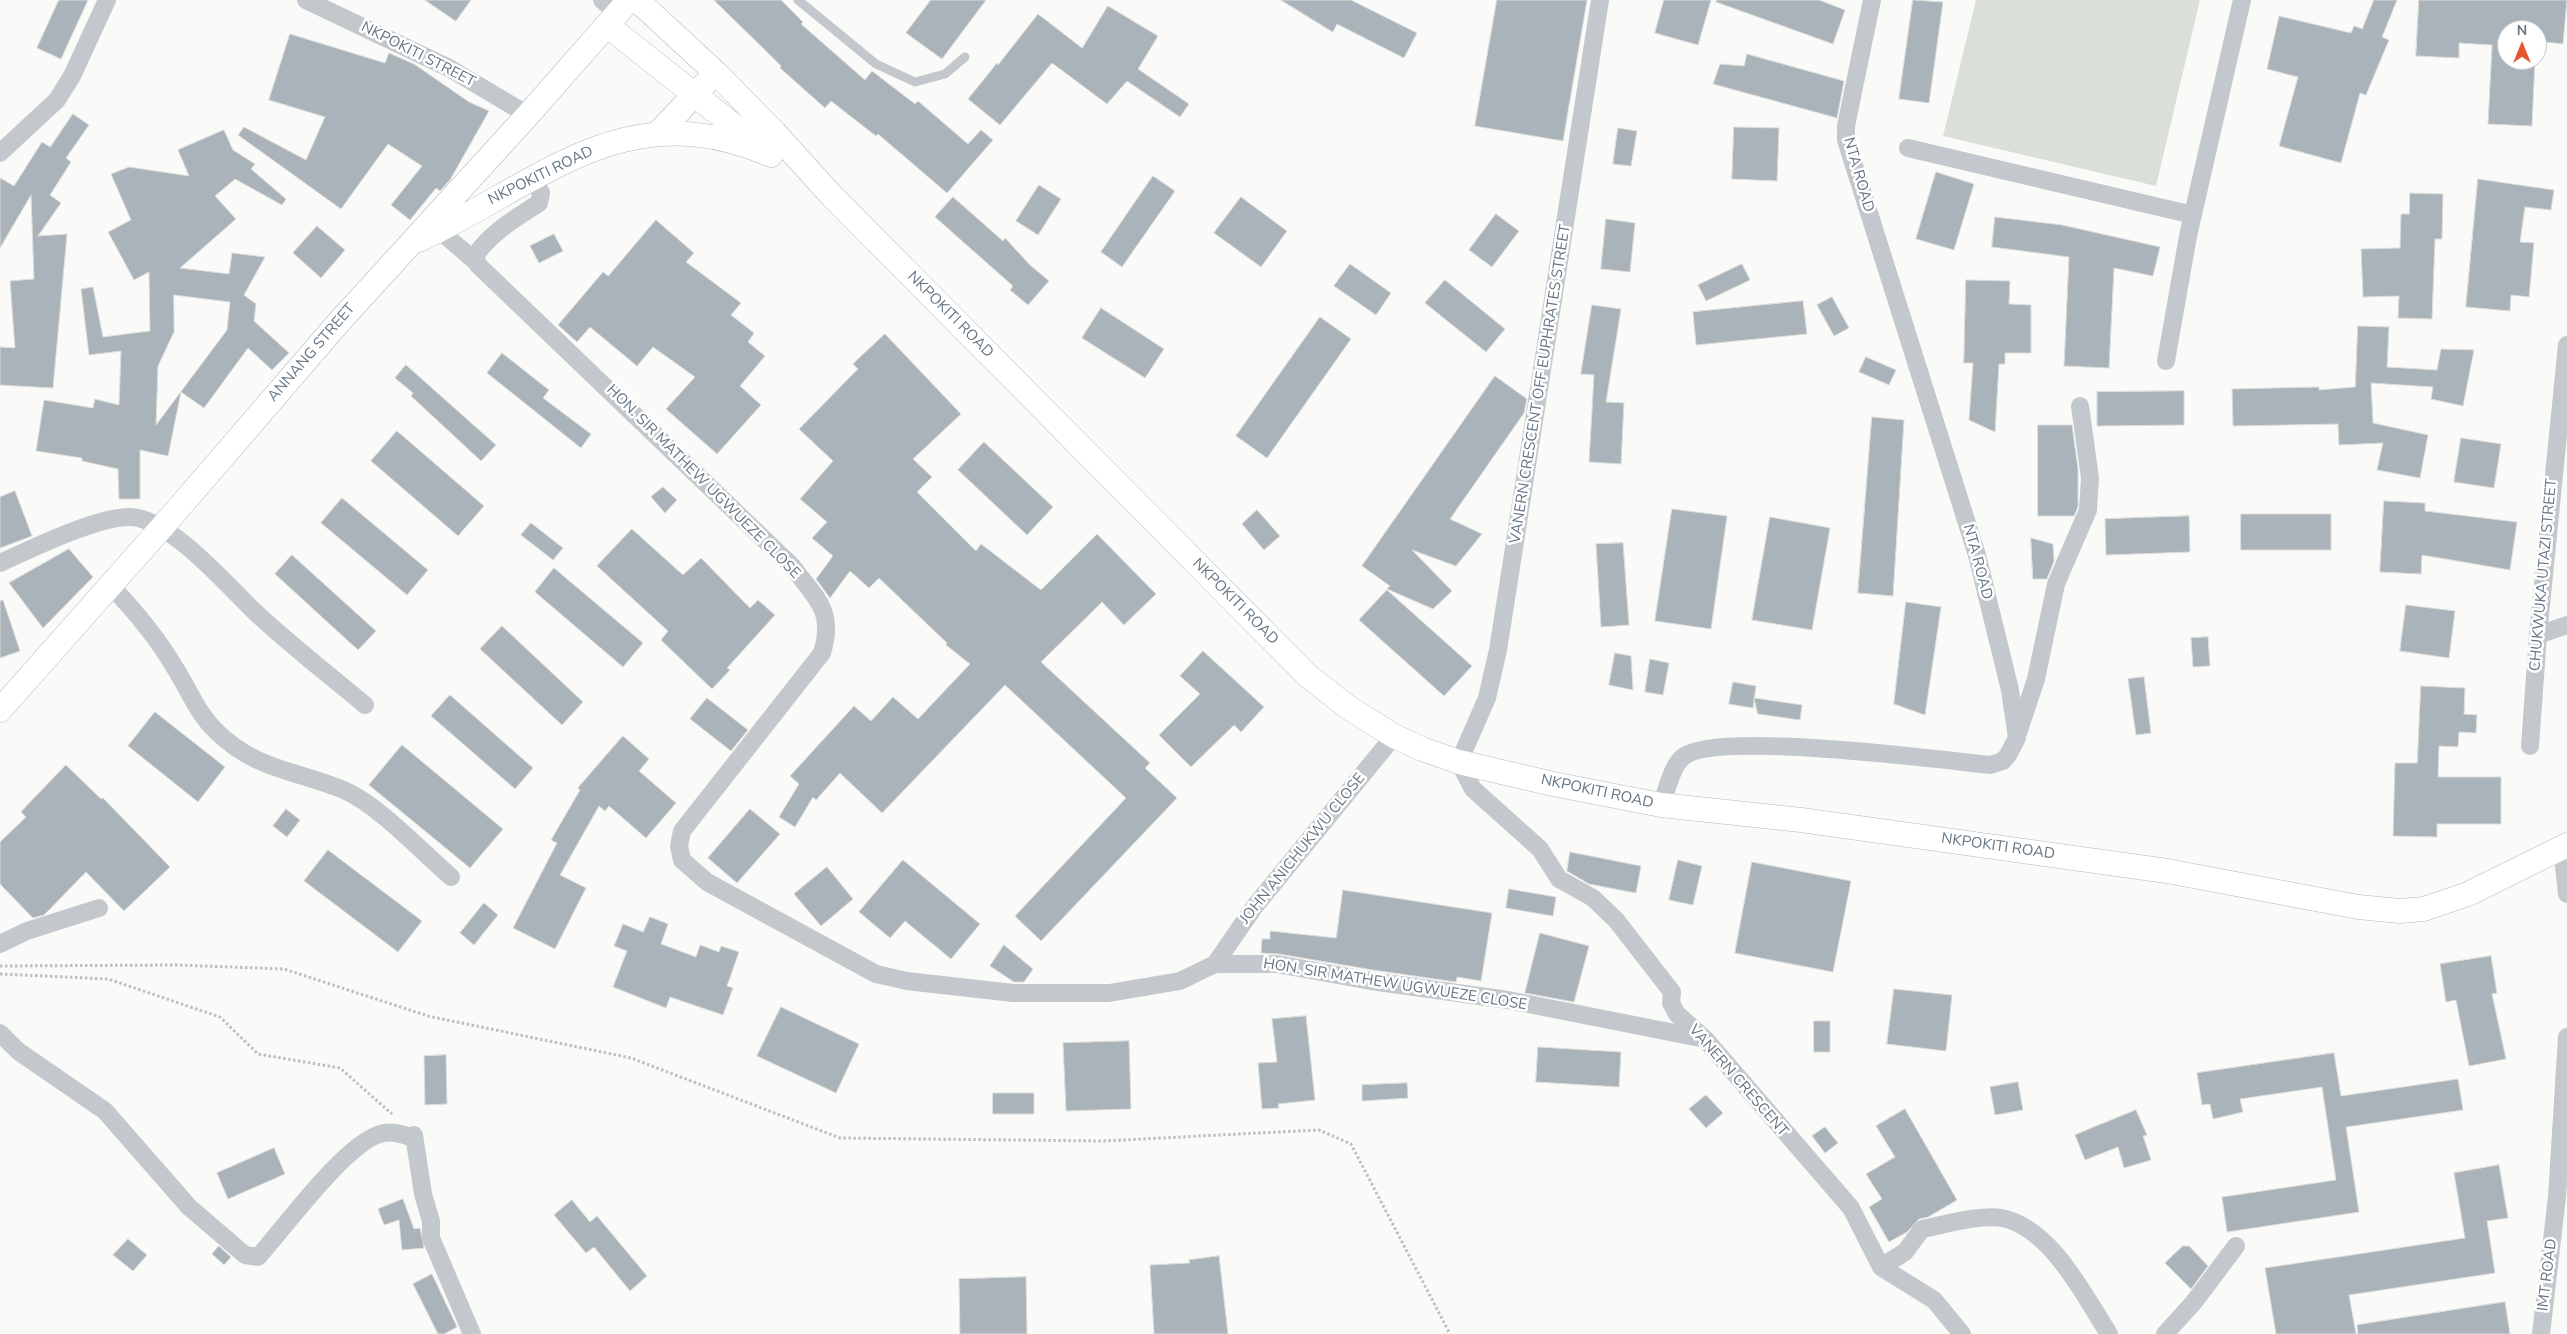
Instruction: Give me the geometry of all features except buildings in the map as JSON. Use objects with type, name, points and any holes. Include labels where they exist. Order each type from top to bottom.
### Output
[{"type":"main road","points":[[637,0],[716,73],[774,132],[831,195]]},
{"type":"main road","name":"ANNANG STREET","points":[[0,710],[406,246],[528,115],[614,10]]},
{"type":"main road","points":[[614,10],[694,95],[771,155],[831,195]]},
{"type":"main road","points":[[659,132],[716,73]]},
{"type":"main road","name":"NKPOKITI ROAD","points":[[406,246],[440,231],[532,177],[582,154],[622,140],[659,132],[709,135],[741,142],[771,155]]},
{"type":"main road","name":"NKPOKITI ROAD","points":[[831,195],[1308,676],[1349,708],[1394,736],[1422,749],[1460,762],[1661,805],[1801,820],[2167,871],[2358,907],[2400,911],[2424,909],[2468,894],[2565,846]]},
{"type":"street","points":[[0,152],[57,100],[72,76],[107,0]]},
{"type":"street","name":"NKPOKITI STREET","points":[[306,0],[449,68],[528,115]]},
{"type":"street","name":"VANERN CRESCENT OFF EUPHRATES STREET","points":[[1460,762],[1487,698],[1498,650],[1600,0]]},
{"type":"street","name":"NTA ROAD","points":[[1872,0],[1846,126],[1846,140],[1977,555],[2010,690],[2017,738]]},
{"type":"street","points":[[2166,361],[2193,215],[2242,0]]},
{"type":"street","points":[[1908,148],[2193,215]]},
{"type":"street","points":[[475,260],[475,256],[482,246],[499,230],[539,203],[541,193],[532,177]]},
{"type":"street","name":"HON. SIR MATHEW UGWUEZE CLOSE","points":[[440,231],[475,260],[792,566],[826,614],[828,627],[822,654],[682,831],[679,846],[682,860],[707,882],[876,974],[907,981],[1013,993],[1109,992],[1180,981],[1215,964],[1277,964],[1371,981],[1508,1000],[1705,1040]]},
{"type":"street","name":"CHUKWUKA UTAZI STREET","points":[[2530,746],[2538,635],[2567,345]]},
{"type":"street","points":[[1661,805],[1676,767],[1683,757],[1692,751],[1731,746],[1797,746],[1990,765],[2003,760],[2008,755],[2017,738],[2036,679],[2056,584],[2088,510],[2090,478],[2080,406]]},
{"type":"street","points":[[0,564],[49,542],[109,520],[135,517],[162,527],[198,556],[255,611],[365,705]]},
{"type":"street","points":[[110,585],[134,610],[156,639],[213,728],[248,756],[281,771],[345,791],[366,802],[451,877]]},
{"type":"street","points":[[2538,635],[2567,625]]},
{"type":"street","name":"JOHN ANICHUKWU CLOSE","points":[[1215,964],[1255,906],[1394,736]]},
{"type":"street","name":"VANERN CRESCENT","points":[[1460,762],[1473,789],[1540,849],[1559,879],[1593,898],[1616,920],[1672,992],[1672,1003],[1677,1014],[1705,1040],[1851,1208],[1881,1267]]},
{"type":"street","points":[[2565,846],[2567,894]]},
{"type":"street","points":[[0,944],[27,931],[99,908]]},
{"type":"street","points":[[0,1032],[18,1051],[105,1111],[189,1207],[252,1258],[258,1257],[314,1191],[362,1144],[380,1134],[403,1134],[410,1137],[414,1135],[423,1194],[430,1221],[430,1238],[472,1334]]},
{"type":"street","name":"IMT ROAD","points":[[2541,1334],[2557,1197],[2567,1037]]},
{"type":"street","points":[[1962,1334],[1934,1300],[1881,1267],[1906,1252],[1922,1229],[1984,1218],[2001,1218],[2024,1226],[2061,1259],[2109,1334]]},
{"type":"street","points":[[2165,1334],[2194,1302],[2236,1246]]},
{"type":"street","points":[[2533,1334],[2545,1299]]},
{"type":"lane","points":[[798,0],[876,64],[915,82],[946,74],[965,57]]},
{"type":"path","points":[[0,966],[176,965],[284,969],[428,1016],[631,1058],[840,1138],[1102,1141],[1319,1130],[1351,1144],[1450,1334]]},
{"type":"path","points":[[0,974],[108,979],[220,1017],[258,1054],[340,1068],[414,1135]]},
{"type":"shaded area","points":[[1976,0],[2200,0],[2156,186],[1943,136]]}]
